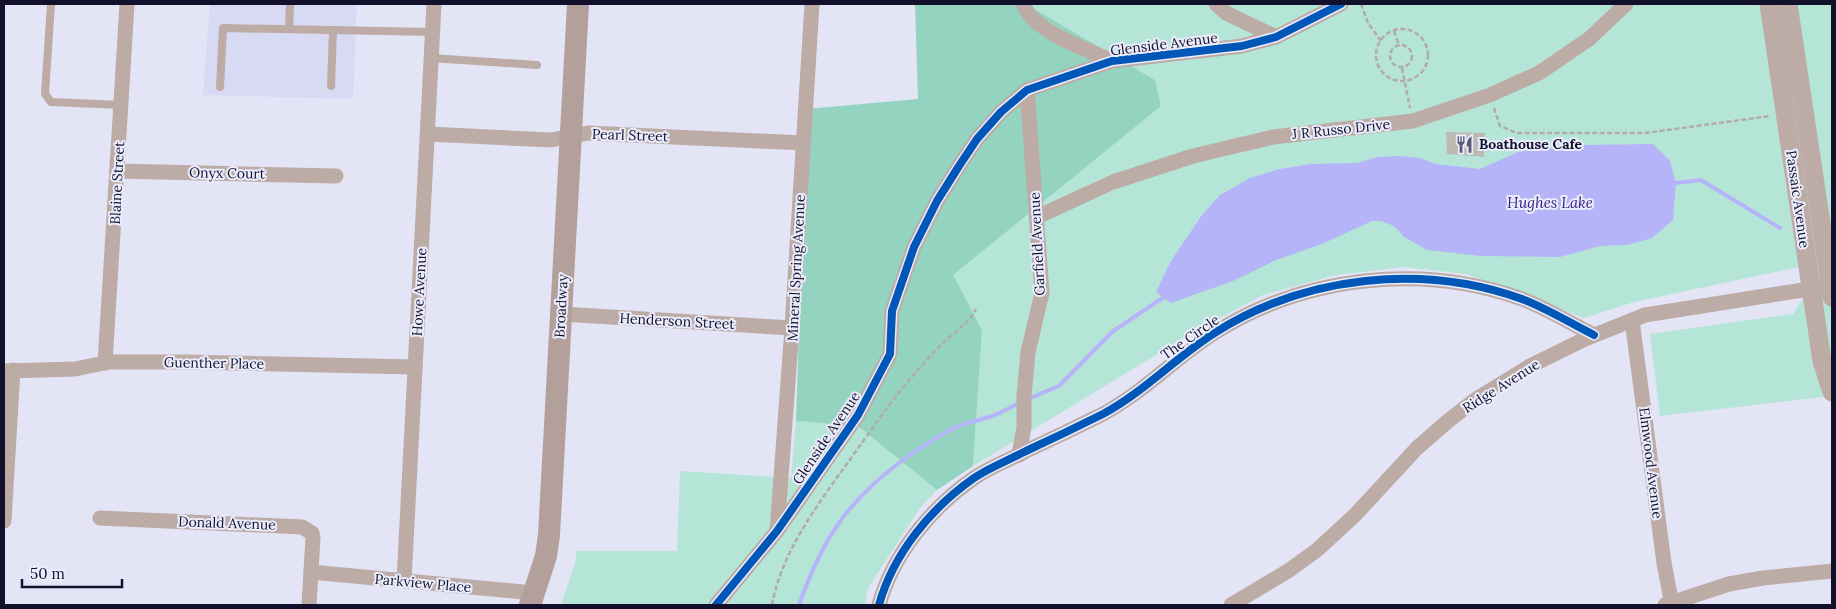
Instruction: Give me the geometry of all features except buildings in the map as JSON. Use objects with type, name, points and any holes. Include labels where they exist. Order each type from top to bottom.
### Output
[{"type":"main road","name":"Broadway","points":[[532,599],[546,556],[549,535],[578,4]]},
{"type":"street","name":"Blaine Street","points":[[105,363],[127,4]]},
{"type":"street","name":"Howe Avenue","points":[[404,581],[434,4]]},
{"type":"street","name":"Mineral Spring Avenue","points":[[777,531],[792,328],[812,4]]},
{"type":"street","points":[[1023,4],[1026,11],[1035,21],[1050,32],[1112,61]]},
{"type":"street","points":[[1216,4],[1226,13],[1276,37]]},
{"type":"street","name":"Glenside Avenue","points":[[716,605],[777,531],[858,415],[890,354],[892,310],[914,247],[937,201],[958,166],[1001,112],[1027,90],[1112,61],[1242,46],[1276,37],[1341,4]]},
{"type":"street","name":"J R Russo Drive","points":[[1037,217],[1113,182],[1193,156],[1273,137],[1413,122],[1490,95],[1539,73],[1589,39],[1626,4]]},
{"type":"street","name":"Passaic Avenue","points":[[1769,4],[1822,361],[1832,392]]},
{"type":"street","name":"Passaic Avenue","points":[[1788,4],[1832,289]]},
{"type":"street","name":"Garfield Avenue","points":[[1018,455],[1024,427],[1024,397],[1028,352],[1042,293],[1027,90]]},
{"type":"street","name":"Pearl Street","points":[[428,134],[551,140],[588,133],[803,143]]},
{"type":"street","name":"Onyx Court","points":[[118,170],[336,176]]},
{"type":"street","name":"The Circle","points":[[879,605],[894,569],[907,546],[939,506],[974,478],[1120,405],[1193,348],[1238,319],[1296,295],[1324,287],[1387,279],[1420,279],[1450,282],[1495,291],[1523,300],[1594,335]]},
{"type":"street","name":"Ridge Avenue","points":[[1231,605],[1288,571],[1317,550],[1355,515],[1417,448],[1448,421],[1475,400],[1530,366],[1594,335],[1645,315],[1811,289],[1832,289]]},
{"type":"street","name":"Henderson Street","points":[[561,314],[792,328]]},
{"type":"street","name":"Elmwood Avenue","points":[[1632,320],[1670,604]]},
{"type":"street","name":"Guenther Place","points":[[8,371],[75,369],[105,363],[188,362],[415,367]]},
{"type":"street","points":[[4,521],[8,371]]},
{"type":"street","name":"Donald Avenue","points":[[100,518],[302,527],[312,532],[313,537],[311,572]]},
{"type":"street","points":[[1670,604],[1729,584],[1763,578],[1832,571]]},
{"type":"street","points":[[309,605],[311,572]]},
{"type":"street","name":"Parkview Place","points":[[311,572],[404,581],[532,599]]},
{"type":"lane","points":[[51,4],[45,94],[51,102],[121,105]]},
{"type":"lane","points":[[289,29],[290,4]]},
{"type":"lane","points":[[220,87],[223,28],[432,32]]},
{"type":"lane","points":[[330,86],[333,30]]},
{"type":"lane","points":[[431,58],[537,65]]},
{"type":"path","points":[[1361,4],[1368,22],[1381,41]]},
{"type":"path","points":[[1394,31],[1399,45]]},
{"type":"path","points":[[1394,31],[1411,31],[1419,35],[1428,49],[1426,66],[1422,73],[1414,79],[1398,81],[1383,73],[1378,66],[1377,48],[1381,41],[1394,31]]},
{"type":"path","points":[[1399,45],[1406,46],[1413,55],[1409,65],[1402,68],[1395,66],[1390,60],[1392,49],[1399,45]]},
{"type":"path","points":[[1402,68],[1413,122]]},
{"type":"path","points":[[1490,95],[1500,126],[1517,133],[1645,133],[1786,113]]},
{"type":"path","points":[[772,605],[774,594],[785,566],[813,510],[890,402],[919,369],[971,318],[976,309]]},
{"type":"shaded area","points":[[210,4],[357,4],[353,99],[203,95]]},
{"type":"green space","points":[[915,4],[1026,4],[1155,80],[1161,106],[953,275],[982,330],[973,466],[937,490],[858,426],[796,421],[806,109],[918,99]]},
{"type":"green space","points":[[1026,4],[1832,4],[1832,396],[1660,416],[1650,334],[1793,314],[1827,261],[1634,302],[1584,318],[1466,274],[1404,267],[1336,275],[1263,295],[1197,330],[973,466],[982,330],[952,275],[1161,106],[1155,80]]},
{"type":"green space","points":[[796,421],[858,426],[937,490],[920,508],[868,588],[865,605],[561,605],[576,560],[576,551],[677,551],[680,471],[791,478]]},
{"type":"water","name":"Hughes Lake","points":[[1653,144],[1670,161],[1676,183],[1673,220],[1652,238],[1627,245],[1600,246],[1560,257],[1481,256],[1427,250],[1404,237],[1394,226],[1381,221],[1372,221],[1322,244],[1276,260],[1233,281],[1171,303],[1156,292],[1171,261],[1202,215],[1220,195],[1250,178],[1280,169],[1310,164],[1357,163],[1377,157],[1400,156],[1420,158],[1436,164],[1480,169],[1518,152],[1581,145]]},
{"type":"waterway","points":[[1676,183],[1701,180],[1780,228]]},
{"type":"waterway","points":[[1028,399],[1059,386],[1112,332],[1164,297]]},
{"type":"waterway","points":[[799,605],[827,541],[852,507],[883,475],[937,437],[959,426],[995,415],[1019,403]]},
{"type":"cycle path","points":[[716,605],[777,531],[858,415],[890,354],[892,311],[914,247],[937,201],[959,166],[977,139],[1001,112],[1027,90],[1112,61],[1242,46],[1276,37],[1341,4]]},
{"type":"cycle path","points":[[879,605],[885,586],[904,550],[929,518],[958,490],[993,467],[1103,414],[1146,385],[1187,352],[1216,332],[1251,313],[1287,298],[1326,287],[1365,281],[1405,279],[1445,281],[1484,288],[1522,299],[1594,335]]},
{"type":"place","name":"Boathouse Cafe","points":[[1465,144]]}]
